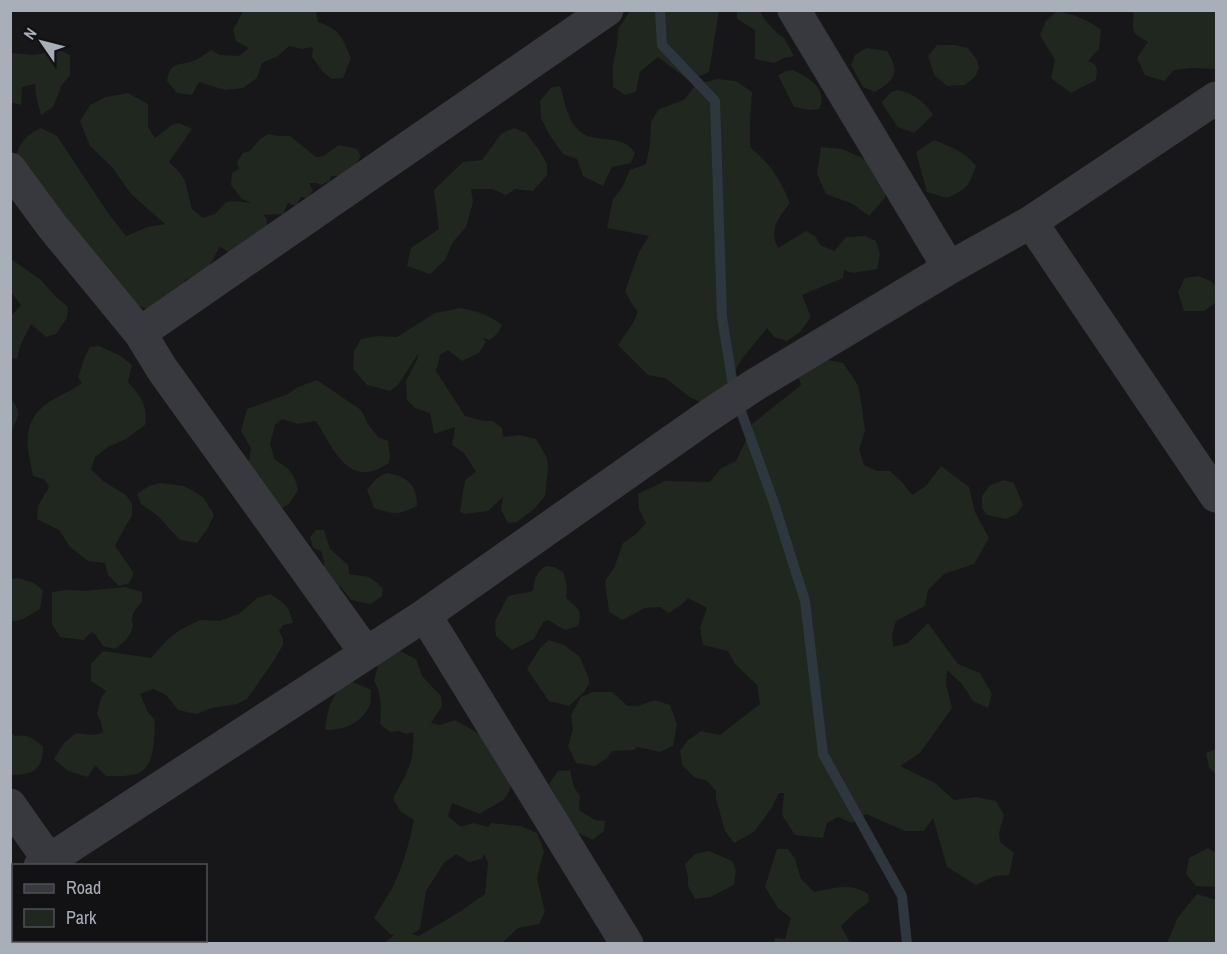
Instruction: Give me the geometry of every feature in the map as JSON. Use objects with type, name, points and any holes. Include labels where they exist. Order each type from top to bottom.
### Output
[{"type":"street","points":[[140,333],[607,10]]},
{"type":"street","points":[[794,10],[949,268]]},
{"type":"street","points":[[10,805],[47,864],[425,615],[753,386],[949,268],[1031,222],[1216,98]]},
{"type":"street","points":[[10,169],[52,226],[140,333],[162,369],[366,653]]},
{"type":"street","points":[[1031,222],[1216,496]]},
{"type":"street","points":[[425,615],[627,944]]},
{"type":"green space","points":[[243,11],[316,11],[318,22],[332,28],[340,35],[351,58],[343,78],[332,79],[323,72],[312,57],[313,47],[302,49],[289,46],[278,56],[262,63],[257,78],[243,88],[225,90],[199,82],[192,95],[177,93],[167,81],[170,70],[175,65],[195,60],[211,50],[220,55],[239,56],[249,48],[236,41],[233,30]]},
{"type":"green space","points":[[630,11],[719,11],[709,72],[690,81],[658,57],[640,72],[636,92],[625,95],[613,87],[613,65],[618,29]]},
{"type":"green space","points":[[737,11],[760,11],[765,20],[784,38],[794,56],[774,63],[755,59],[755,30],[737,19]]},
{"type":"green space","points":[[1057,11],[1080,18],[1101,30],[1099,49],[1088,61],[1097,68],[1096,80],[1071,93],[1051,78],[1055,60],[1040,35],[1046,21]]},
{"type":"green space","points":[[1131,11],[1216,11],[1216,69],[1174,70],[1164,81],[1145,75],[1137,58],[1148,42],[1134,31],[1134,14]]},
{"type":"green space","points":[[937,45],[968,48],[977,60],[979,68],[975,77],[965,85],[947,86],[934,75],[928,56]]},
{"type":"green space","points":[[866,48],[887,51],[894,65],[894,75],[888,83],[875,92],[863,87],[851,65],[855,55]]},
{"type":"green space","points":[[59,50],[70,55],[70,75],[62,85],[53,107],[41,115],[35,84],[22,87],[21,105],[11,102],[11,53],[34,55]]},
{"type":"green space","points":[[793,70],[816,85],[821,96],[819,109],[794,107],[778,75]]},
{"type":"green space","points":[[717,79],[736,81],[752,92],[750,147],[774,172],[790,203],[776,224],[774,235],[778,248],[806,231],[815,236],[820,245],[834,251],[846,237],[865,236],[876,241],[880,254],[877,269],[853,273],[844,270],[843,278],[802,295],[811,317],[800,332],[787,341],[774,337],[767,328],[741,360],[724,392],[702,403],[665,378],[648,375],[618,345],[638,312],[625,291],[639,252],[649,236],[607,228],[613,199],[622,188],[630,170],[646,164],[651,122],[659,109],[684,100],[696,84]]},
{"type":"green space","points":[[560,86],[569,116],[581,132],[597,138],[622,142],[635,153],[631,163],[612,167],[603,186],[583,176],[577,159],[563,154],[541,118],[540,101],[551,88]]},
{"type":"green space","points":[[898,90],[918,99],[933,115],[914,133],[898,127],[882,102],[891,92]]},
{"type":"green space","points":[[128,93],[148,104],[148,127],[155,138],[172,125],[179,123],[192,129],[169,162],[185,181],[192,209],[203,218],[215,214],[226,202],[251,203],[242,199],[231,185],[232,173],[239,169],[237,162],[243,153],[250,151],[260,139],[269,134],[290,136],[316,157],[323,156],[339,145],[357,149],[361,156],[345,176],[331,176],[330,181],[321,185],[309,183],[313,191],[307,198],[301,197],[296,206],[288,203],[283,214],[264,215],[267,225],[252,240],[228,252],[220,246],[206,273],[185,280],[182,287],[147,309],[117,298],[15,157],[25,139],[41,128],[57,136],[126,236],[148,227],[165,224],[131,194],[112,167],[90,146],[80,121],[90,105],[106,97]]},
{"type":"green space","points":[[514,128],[526,133],[539,150],[547,164],[547,175],[533,191],[515,189],[506,195],[492,189],[471,189],[473,202],[466,227],[453,242],[445,260],[430,274],[407,266],[411,248],[439,229],[434,190],[463,162],[482,160],[501,134]]},
{"type":"green space","points":[[934,140],[962,153],[976,166],[966,186],[947,198],[927,192],[916,152]]},
{"type":"green space","points":[[821,147],[842,149],[867,160],[886,187],[885,198],[869,216],[853,204],[826,194],[817,174]]},
{"type":"green space","points":[[11,259],[41,280],[68,307],[67,318],[56,334],[46,337],[31,324],[20,346],[17,359],[11,358],[11,316],[21,305],[11,292]]},
{"type":"green space","points":[[1199,276],[1212,282],[1216,287],[1216,302],[1204,311],[1184,311],[1178,292],[1185,278]]},
{"type":"green space","points":[[461,308],[483,314],[502,325],[498,333],[490,340],[483,338],[486,342],[479,353],[462,361],[448,350],[440,355],[436,371],[465,416],[493,421],[502,428],[503,437],[519,435],[536,439],[547,458],[545,496],[534,509],[517,522],[508,523],[501,510],[503,497],[488,511],[465,514],[460,512],[465,480],[476,472],[464,453],[452,445],[455,427],[434,434],[430,413],[415,408],[407,400],[406,381],[418,354],[398,385],[390,391],[367,385],[353,369],[354,351],[361,339],[376,336],[397,337],[435,313]]},
{"type":"green space","points":[[99,346],[119,355],[132,365],[128,382],[140,397],[145,412],[145,425],[95,457],[91,469],[103,481],[126,495],[132,504],[132,516],[115,546],[134,573],[129,583],[119,586],[108,575],[105,563],[88,561],[70,547],[59,530],[37,519],[38,506],[49,487],[44,479],[33,476],[28,445],[33,418],[49,402],[82,383],[78,377],[84,359],[90,347]]},
{"type":"green space","points":[[824,359],[843,363],[858,385],[865,431],[859,449],[864,465],[877,471],[890,471],[912,495],[926,486],[941,466],[969,487],[975,512],[989,538],[974,564],[944,574],[928,590],[925,606],[896,621],[892,634],[893,647],[908,643],[928,623],[958,664],[980,673],[992,694],[988,708],[973,701],[962,684],[947,670],[946,684],[952,708],[920,753],[900,766],[935,783],[954,800],[976,797],[996,801],[1004,815],[999,833],[1000,842],[1014,853],[1009,875],[995,876],[976,885],[947,867],[933,818],[924,831],[905,831],[866,814],[852,823],[838,817],[827,823],[823,838],[795,835],[782,815],[784,793],[779,793],[771,809],[754,832],[734,843],[725,831],[716,791],[707,781],[694,777],[682,765],[680,751],[687,741],[701,731],[720,735],[760,704],[757,685],[735,664],[728,651],[703,645],[700,628],[707,608],[688,598],[669,613],[660,607],[645,608],[622,620],[609,612],[605,581],[614,568],[623,543],[646,523],[639,509],[638,494],[665,481],[710,482],[720,469],[736,461],[752,424],[801,385],[794,365]]},
{"type":"green space","points":[[317,380],[361,410],[378,437],[388,441],[389,463],[367,472],[350,468],[331,446],[316,421],[298,424],[282,419],[275,425],[270,444],[275,460],[291,472],[298,490],[289,504],[265,519],[248,466],[251,448],[241,431],[247,409],[288,394],[298,387]]},
{"type":"green space","points":[[10,397],[18,413],[11,436]]},
{"type":"green space","points":[[388,473],[401,477],[410,484],[417,499],[417,506],[396,513],[374,508],[367,490],[379,477]]},
{"type":"green space","points":[[1004,480],[1014,483],[1023,505],[1017,514],[1006,519],[987,515],[982,508],[982,496],[989,486]]},
{"type":"green space","points":[[161,483],[184,486],[204,498],[214,515],[207,530],[197,543],[180,540],[158,516],[141,504],[137,494],[149,486]]},
{"type":"green space","points":[[316,530],[324,530],[330,549],[348,565],[349,574],[372,579],[383,588],[382,596],[371,604],[351,600],[341,587],[334,585],[324,568],[321,551],[313,548],[310,537]]},
{"type":"green space","points":[[546,566],[563,572],[567,585],[566,598],[580,613],[578,626],[565,630],[548,620],[543,622],[534,639],[512,650],[496,636],[495,621],[508,596],[533,591],[538,574]]},
{"type":"green space","points":[[18,578],[34,583],[43,590],[40,609],[23,619],[11,622],[11,579]]},
{"type":"green space","points":[[125,587],[142,592],[142,602],[133,615],[131,633],[118,647],[115,649],[103,646],[91,632],[84,640],[60,637],[52,624],[52,592]]},
{"type":"green space","points":[[270,594],[286,606],[293,623],[283,625],[279,631],[283,638],[283,645],[247,699],[237,704],[212,708],[196,714],[178,710],[166,695],[153,689],[140,694],[148,712],[155,720],[151,757],[145,769],[139,773],[106,776],[95,765],[88,777],[68,771],[54,759],[64,743],[76,733],[93,735],[103,733],[97,714],[101,698],[106,691],[91,681],[91,664],[103,651],[151,658],[167,640],[180,630],[200,620],[219,621],[239,614],[257,598]]},
{"type":"green space","points":[[549,640],[564,645],[580,657],[590,682],[584,692],[569,706],[549,701],[527,669],[540,648]]},
{"type":"green space","points":[[398,650],[416,659],[422,676],[441,696],[442,706],[431,723],[440,725],[455,720],[512,757],[511,785],[504,799],[480,814],[452,803],[448,816],[461,827],[473,823],[489,827],[491,823],[521,826],[537,833],[544,851],[537,878],[545,912],[539,924],[518,928],[502,943],[384,943],[394,935],[390,934],[374,918],[396,880],[414,820],[400,811],[393,798],[409,767],[413,751],[413,732],[406,734],[399,731],[390,732],[380,724],[380,696],[374,681],[379,661]],"holes":[[[456,854],[469,862],[482,859],[484,854],[488,863],[485,894],[419,936],[412,934],[420,929],[426,891],[444,863]]]},
{"type":"green space","points":[[353,682],[371,690],[370,705],[366,712],[351,725],[325,730],[333,698],[341,688]]},
{"type":"green space","points":[[593,692],[612,692],[628,706],[637,706],[655,700],[670,705],[677,724],[673,746],[660,752],[637,747],[634,750],[612,751],[607,758],[595,766],[576,763],[568,746],[573,729],[571,715],[581,697]]},
{"type":"green space","points":[[11,732],[15,736],[30,737],[43,747],[41,761],[35,770],[25,774],[11,775]]},
{"type":"green space","points":[[1216,749],[1216,775],[1209,767],[1206,753]]},
{"type":"green space","points":[[570,770],[574,787],[580,796],[579,810],[595,820],[605,821],[604,831],[593,840],[576,832],[549,784],[558,771]]},
{"type":"green space","points":[[1208,848],[1216,853],[1216,887],[1196,886],[1186,874],[1189,858]]},
{"type":"green space","points":[[777,849],[788,849],[795,859],[801,879],[814,892],[849,887],[868,894],[869,902],[841,926],[850,943],[774,943],[775,938],[785,939],[791,918],[778,908],[765,887]]},
{"type":"green space","points":[[709,851],[732,861],[736,870],[734,885],[710,897],[695,899],[688,886],[685,864],[695,854]]},
{"type":"green space","points":[[1197,894],[1216,900],[1216,943],[1167,943],[1178,917]]},
{"type":"waterway","points":[[660,10],[662,45],[715,101],[722,317],[734,392],[774,503],[805,601],[823,754],[902,896],[907,944]]}]
